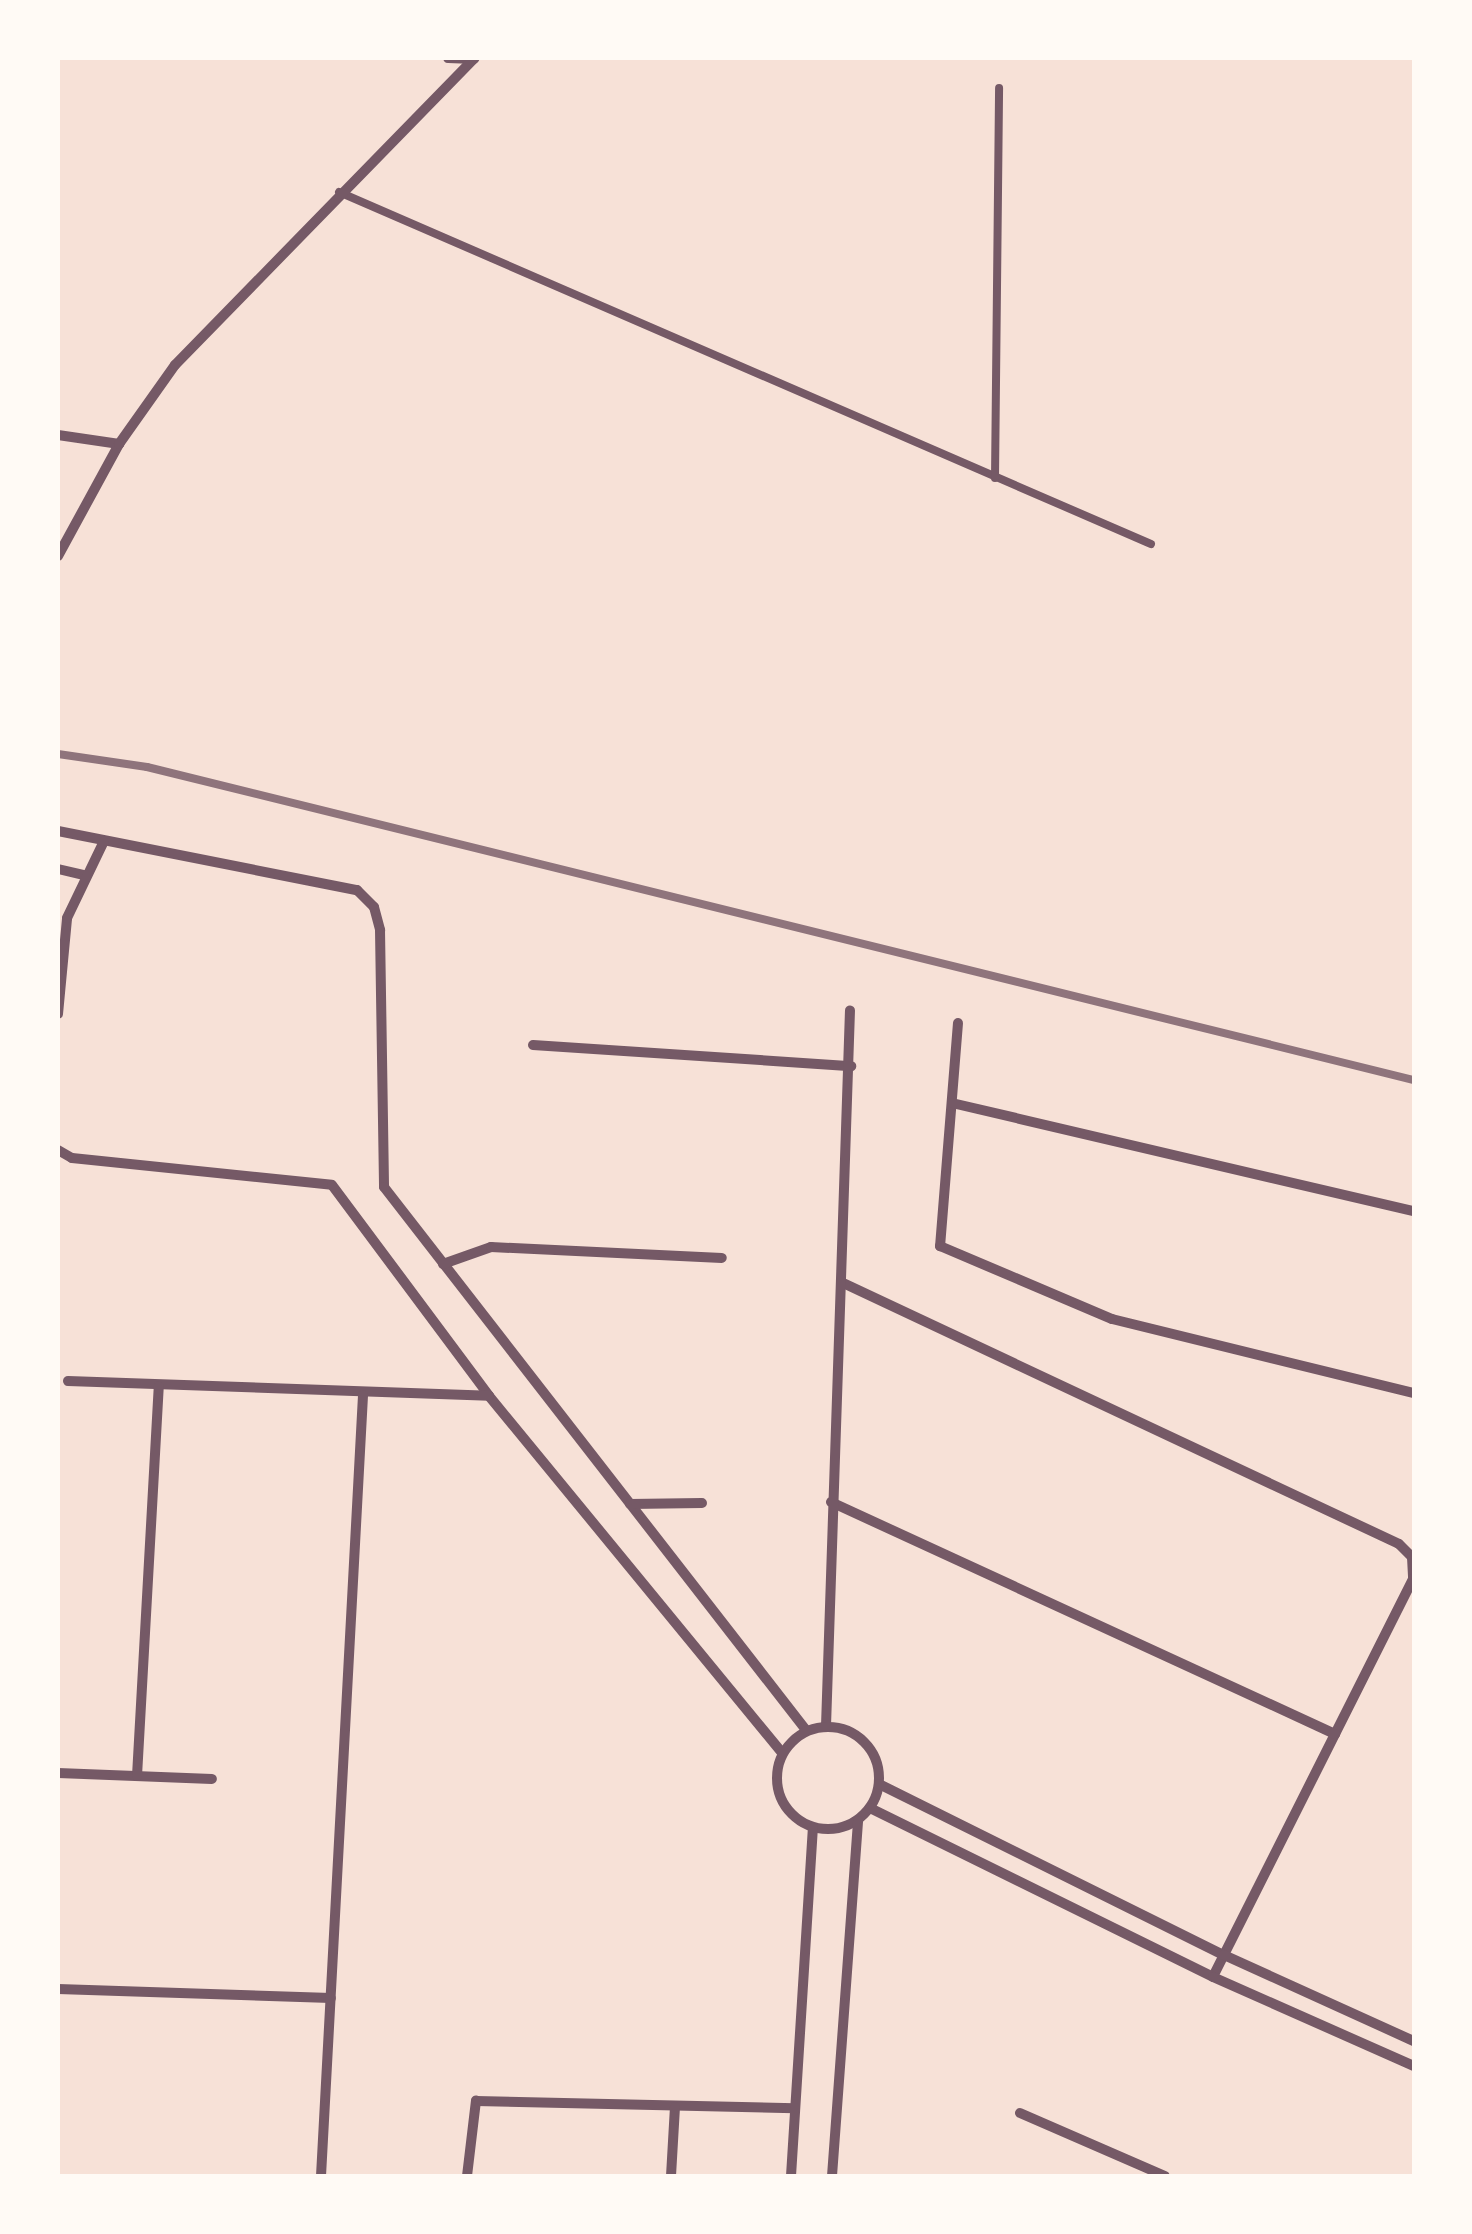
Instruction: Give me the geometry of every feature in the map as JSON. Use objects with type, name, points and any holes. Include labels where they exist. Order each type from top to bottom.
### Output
[{"type":"street","points":[[448,58],[474,58]]},
{"type":"street","points":[[58,556],[120,444],[175,365],[474,58]]},
{"type":"street","points":[[58,435],[120,444]]},
{"type":"street","points":[[58,831],[356,890],[374,907],[380,930],[379,1172],[443,1264],[806,1730]]},
{"type":"street","points":[[58,1014],[67,918],[104,842]]},
{"type":"street","points":[[58,869],[85,876]]},
{"type":"street","points":[[826,1726],[830,1502],[851,1066],[850,1010]]},
{"type":"street","points":[[958,1022],[940,1246],[1112,1318],[1414,1393]]},
{"type":"street","points":[[533,1045],[851,1066]]},
{"type":"street","points":[[952,1104],[1414,1212]]},
{"type":"street","points":[[58,1150],[72,1158],[332,1185],[489,1396],[782,1753]]},
{"type":"street","points":[[443,1264],[491,1247],[722,1258]]},
{"type":"street","points":[[841,1282],[1399,1544],[1412,1558],[1413,1579],[1213,1977]]},
{"type":"street","points":[[68,1381],[363,1395],[489,1396]]},
{"type":"street","points":[[137,1776],[159,1387]]},
{"type":"street","points":[[322,2176],[363,1395]]},
{"type":"street","points":[[630,1504],[702,1502]]},
{"type":"street","points":[[830,1502],[1335,1734]]},
{"type":"street","points":[[826,1726],[854,1733],[874,1754],[879,1784],[870,1808],[858,1821],[813,1828],[788,1811],[776,1782],[782,1753],[806,1730],[826,1726]]},
{"type":"street","points":[[58,1772],[212,1779]]},
{"type":"street","points":[[879,1784],[1224,1955],[1414,2041]]},
{"type":"street","points":[[870,1808],[1213,1977],[1414,2066]]},
{"type":"street","points":[[832,2176],[858,1821]]},
{"type":"street","points":[[791,2176],[813,1828]]},
{"type":"street","points":[[58,1990],[331,1998]]},
{"type":"street","points":[[467,2176],[476,2102],[795,2108]]},
{"type":"street","points":[[671,2176],[675,2107]]},
{"type":"street","points":[[1020,2112],[1165,2176]]},
{"type":"lane","points":[[995,478],[998,88]]},
{"type":"lane","points":[[340,192],[1151,544]]},
{"type":"railway","points":[[58,754],[147,767],[1414,1080]]}]
